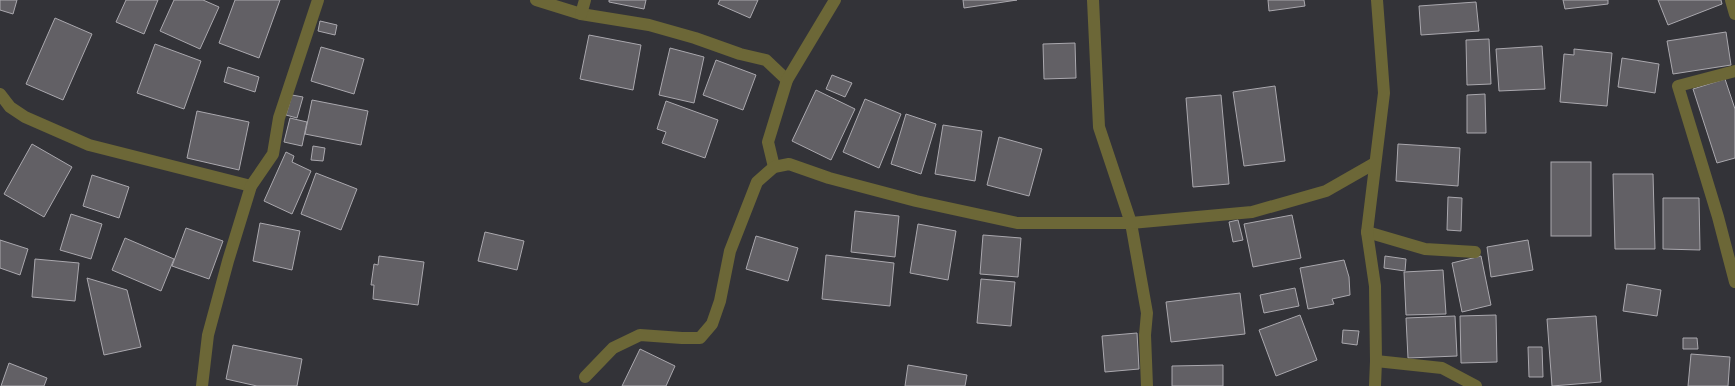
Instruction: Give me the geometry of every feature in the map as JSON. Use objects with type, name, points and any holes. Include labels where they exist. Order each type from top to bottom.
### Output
[{"type":"street","points":[[202,386],[208,335],[228,261],[251,186],[274,154],[279,118],[318,0]]},
{"type":"street","points":[[536,0],[581,14],[649,25],[695,38],[740,54],[766,60],[787,80]]},
{"type":"street","points":[[581,14],[585,0]]},
{"type":"street","points":[[774,167],[768,142],[787,80],[835,0]]},
{"type":"street","points":[[1093,0],[1099,127],[1131,222],[1146,312],[1147,386]]},
{"type":"street","points":[[1375,386],[1375,286],[1368,232],[1384,93],[1377,0]]},
{"type":"street","points":[[1731,0],[1735,14]]},
{"type":"street","points":[[1735,71],[1678,86],[1718,217],[1735,282]]},
{"type":"street","points":[[0,94],[10,107],[25,117],[89,145],[251,186]]},
{"type":"street","points":[[585,377],[613,348],[640,335],[700,338],[712,324],[720,301],[730,251],[757,182],[774,167],[789,164],[829,178],[916,201],[1017,223],[1131,222],[1252,212],[1326,190],[1375,163]]},
{"type":"street","points":[[1368,232],[1425,249],[1475,252]]},
{"type":"street","points":[[1376,361],[1442,368],[1476,386]]},
{"type":"building","points":[[0,0],[17,0],[13,14],[0,10]]},
{"type":"building","points":[[126,0],[158,0],[144,34],[116,22]]},
{"type":"building","points":[[174,0],[203,0],[219,7],[200,49],[160,31]]},
{"type":"building","points":[[235,0],[280,0],[259,58],[219,43]]},
{"type":"building","points":[[609,0],[646,0],[644,9],[609,2]]},
{"type":"building","points":[[720,0],[758,0],[750,18],[718,4]]},
{"type":"building","points":[[963,0],[1017,0],[964,8]]},
{"type":"building","points":[[1268,0],[1304,0],[1305,6],[1269,11]]},
{"type":"building","points":[[1563,0],[1608,0],[1608,4],[1565,9]]},
{"type":"building","points":[[1658,0],[1721,0],[1722,4],[1668,25]]},
{"type":"building","points":[[1476,2],[1479,31],[1421,35],[1419,6]]},
{"type":"building","points":[[55,18],[92,34],[63,100],[26,84]]},
{"type":"building","points":[[320,21],[337,25],[335,35],[318,31]]},
{"type":"building","points":[[1726,32],[1731,65],[1673,74],[1667,41]]},
{"type":"building","points":[[589,35],[641,45],[633,90],[580,79]]},
{"type":"building","points":[[1489,39],[1491,84],[1467,85],[1466,40]]},
{"type":"building","points":[[1075,43],[1076,78],[1044,79],[1043,44]]},
{"type":"building","points":[[155,44],[201,61],[184,109],[137,93]]},
{"type":"building","points":[[1542,46],[1545,89],[1499,91],[1496,49]]},
{"type":"building","points":[[321,47],[364,59],[354,94],[311,81]]},
{"type":"building","points":[[670,48],[704,57],[694,103],[659,95]]},
{"type":"building","points":[[1574,49],[1612,53],[1607,106],[1560,102],[1564,54],[1574,55]]},
{"type":"building","points":[[1622,58],[1659,64],[1655,93],[1618,87]]},
{"type":"building","points":[[716,60],[756,75],[743,110],[703,95]]},
{"type":"building","points":[[228,67],[259,77],[255,92],[224,82]]},
{"type":"building","points":[[832,75],[852,83],[845,97],[826,89]]},
{"type":"building","points":[[1725,79],[1735,109],[1735,158],[1717,163],[1693,89]]},
{"type":"building","points":[[1275,86],[1285,161],[1244,166],[1233,92]]},
{"type":"building","points":[[816,90],[855,109],[831,160],[792,141]]},
{"type":"building","points":[[1485,94],[1486,133],[1467,133],[1467,95]]},
{"type":"building","points":[[292,95],[303,97],[297,118],[286,115]]},
{"type":"building","points":[[1221,95],[1229,184],[1193,187],[1186,98]]},
{"type":"building","points":[[865,99],[901,114],[879,168],[843,152]]},
{"type":"building","points":[[312,100],[368,111],[361,145],[305,134]]},
{"type":"building","points":[[666,101],[718,120],[705,158],[662,143],[666,132],[657,129]]},
{"type":"building","points":[[197,111],[249,122],[239,170],[187,158]]},
{"type":"building","points":[[906,114],[936,124],[921,174],[891,164]]},
{"type":"building","points":[[290,118],[307,122],[302,146],[284,142]]},
{"type":"building","points":[[943,125],[982,131],[975,181],[935,174]]},
{"type":"building","points":[[999,137],[1042,149],[1029,196],[987,185]]},
{"type":"building","points":[[32,144],[72,167],[44,217],[4,194]]},
{"type":"building","points":[[1398,144],[1460,148],[1458,186],[1396,181]]},
{"type":"building","points":[[313,146],[325,148],[323,161],[311,160]]},
{"type":"building","points":[[286,152],[294,156],[292,162],[311,171],[292,214],[264,201]]},
{"type":"building","points":[[1551,162],[1591,162],[1591,236],[1551,236]]},
{"type":"building","points":[[316,173],[357,189],[341,230],[301,214]]},
{"type":"building","points":[[1613,174],[1653,174],[1655,249],[1615,249]]},
{"type":"building","points":[[92,175],[129,187],[119,218],[83,206]]},
{"type":"building","points":[[1448,197],[1462,198],[1461,231],[1447,230]]},
{"type":"building","points":[[1663,198],[1699,198],[1700,250],[1663,249]]},
{"type":"building","points":[[855,211],[899,216],[895,257],[851,252]]},
{"type":"building","points":[[71,214],[102,224],[91,259],[60,250]]},
{"type":"building","points":[[1292,215],[1301,258],[1253,267],[1244,224]]},
{"type":"building","points":[[1238,220],[1243,240],[1233,242],[1229,222]]},
{"type":"building","points":[[260,223],[300,231],[292,270],[253,261]]},
{"type":"building","points":[[918,224],[956,231],[948,280],[910,273]]},
{"type":"building","points":[[186,228],[223,241],[209,279],[172,266]]},
{"type":"building","points":[[485,232],[524,241],[517,270],[478,261]]},
{"type":"building","points":[[983,235],[1021,238],[1018,277],[980,274]]},
{"type":"building","points":[[756,236],[798,248],[788,281],[746,269]]},
{"type":"building","points":[[125,238],[174,259],[161,291],[112,270]]},
{"type":"building","points":[[0,240],[28,249],[20,275],[0,268]]},
{"type":"building","points":[[1528,240],[1533,270],[1491,277],[1487,247]]},
{"type":"building","points":[[826,255],[894,263],[890,306],[822,299]]},
{"type":"building","points":[[379,256],[424,262],[418,305],[373,299],[374,285],[371,285],[374,264],[378,265]]},
{"type":"building","points":[[1385,256],[1406,259],[1405,271],[1384,268]]},
{"type":"building","points":[[1481,256],[1491,305],[1462,312],[1452,263]]},
{"type":"building","points":[[35,259],[79,263],[75,301],[32,297]]},
{"type":"building","points":[[1344,260],[1349,277],[1350,295],[1332,299],[1334,304],[1308,309],[1300,268]]},
{"type":"building","points":[[1443,270],[1446,314],[1406,315],[1404,272]]},
{"type":"building","points":[[87,278],[127,290],[141,347],[104,355]]},
{"type":"building","points":[[981,279],[1015,282],[1011,326],[977,323]]},
{"type":"building","points":[[1627,284],[1661,290],[1657,316],[1623,311]]},
{"type":"building","points":[[1295,288],[1299,306],[1264,313],[1260,295]]},
{"type":"building","points":[[1240,293],[1245,334],[1171,342],[1166,302]]},
{"type":"building","points":[[1300,315],[1317,360],[1276,376],[1259,330]]},
{"type":"building","points":[[1496,315],[1497,362],[1461,363],[1460,316]]},
{"type":"building","points":[[1455,316],[1457,356],[1408,358],[1406,318]]},
{"type":"building","points":[[1596,316],[1601,382],[1552,386],[1547,319]]},
{"type":"building","points":[[1343,330],[1359,331],[1357,345],[1342,343]]},
{"type":"building","points":[[1137,333],[1139,369],[1105,372],[1102,336]]},
{"type":"building","points":[[1683,338],[1697,338],[1698,349],[1683,349]]},
{"type":"building","points":[[233,345],[302,359],[297,386],[257,386],[226,379]]},
{"type":"building","points":[[1528,347],[1542,347],[1543,377],[1529,377]]},
{"type":"building","points":[[640,349],[675,366],[666,386],[622,386]]},
{"type":"building","points":[[1691,354],[1730,357],[1728,386],[1688,386]]},
{"type":"building","points":[[9,363],[47,378],[44,386],[1,386]]},
{"type":"building","points":[[908,365],[967,375],[965,386],[905,386]]},
{"type":"building","points":[[1223,365],[1223,386],[1172,386],[1172,366]]}]
